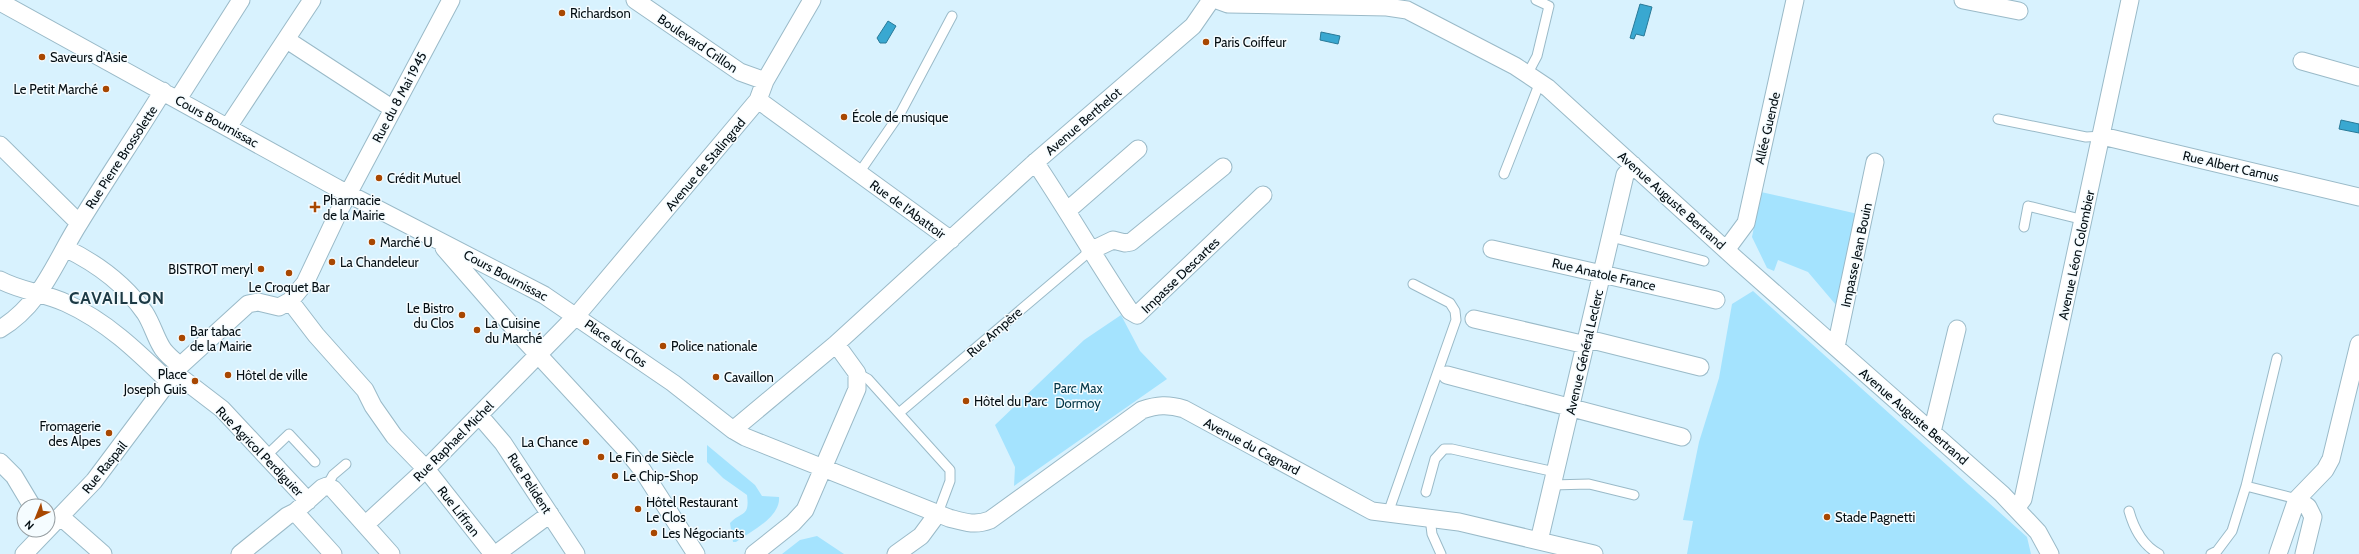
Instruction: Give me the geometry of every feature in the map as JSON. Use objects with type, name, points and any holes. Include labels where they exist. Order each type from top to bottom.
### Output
[{"type":"street","points":[[178,99],[241,0]]},
{"type":"street","points":[[228,127],[287,40],[312,0]]},
{"type":"street","name":"Rue du 8 Mai 1945","points":[[290,301],[305,283],[348,193],[451,0]]},
{"type":"street","name":"Boulevard Crillon","points":[[635,0],[740,72],[765,80]]},
{"type":"street","name":"Avenue de Stalingrad","points":[[577,315],[758,100],[765,80],[812,0]]},
{"type":"street","name":"Avenue Berthelot","points":[[951,240],[1035,162],[1193,26],[1211,0]]},
{"type":"street","name":"Avenue Auguste Bertrand","points":[[1217,0],[1228,4],[1387,7],[1409,5],[1534,78],[2017,507],[2038,532],[2050,554]]},
{"type":"street","name":"Allée Guende","points":[[1726,250],[1746,223],[1795,0]]},
{"type":"street","points":[[1963,0],[2018,11]]},
{"type":"street","name":"Avenue Léon Colombier","points":[[2017,507],[2023,499],[2130,0]]},
{"type":"street","name":"Cours Bournissac","points":[[0,2],[348,193],[544,295],[577,315]]},
{"type":"street","points":[[287,40],[393,109]]},
{"type":"street","points":[[2302,61],[2359,77]]},
{"type":"street","name":"Rue Pierre Brossolette","points":[[0,330],[14,321],[41,293],[79,223],[163,91]]},
{"type":"street","name":"Rue de l'Abattoir","points":[[733,430],[836,344],[951,240],[758,100]]},
{"type":"street","name":"Rue Albert Camus","points":[[2102,136],[2359,196]]},
{"type":"street","points":[[0,145],[79,223]]},
{"type":"street","points":[[1068,210],[1138,149]]},
{"type":"street","points":[[1035,162],[1068,210],[1090,251],[1113,240],[1125,243],[1131,242],[1223,167]]},
{"type":"street","name":"Impasse Jean Bouin","points":[[1836,347],[1875,162]]},
{"type":"street","name":"Avenue Général Leclerc","points":[[1539,541],[1587,342],[1624,176],[1633,165]]},
{"type":"street","name":"Impasse Descartes","points":[[1090,251],[1130,311],[1140,314],[1263,195]]},
{"type":"street","name":"Cours Bournissac","points":[[434,237],[538,355]]},
{"type":"street","points":[[65,248],[92,263],[120,284],[144,312],[155,330],[160,346],[174,373]]},
{"type":"street","name":"Rue Anatole France","points":[[1492,249],[1716,300]]},
{"type":"street","points":[[0,280],[67,303],[99,322],[142,356],[174,373]]},
{"type":"street","name":"Rue Raspail","points":[[56,522],[94,481],[174,373],[248,304],[258,302],[279,307],[290,301]]},
{"type":"street","name":"Rue Liffran","points":[[290,301],[316,335],[365,390],[372,406],[394,436],[426,469],[493,554]]},
{"type":"street","name":"Place du Clos","points":[[538,355],[577,315],[673,383],[733,430],[823,468]]},
{"type":"street","points":[[1474,319],[1700,367]]},
{"type":"street","points":[[1932,432],[1957,329]]},
{"type":"street","points":[[754,554],[793,523],[805,510],[857,389],[857,373],[836,344]]},
{"type":"street","points":[[2278,554],[2297,499],[2325,470],[2331,459],[2357,364],[2359,344]]},
{"type":"street","points":[[142,356],[150,356],[160,346]]},
{"type":"street","points":[[538,355],[628,452],[643,471],[696,554]]},
{"type":"street","name":"Rue Raphael Michel","points":[[365,525],[426,469],[538,355]]},
{"type":"street","name":"Rue Agricol Perdiguier","points":[[174,373],[222,409],[308,501]]},
{"type":"street","points":[[1447,375],[1682,437]]},
{"type":"street","name":"Avenue du Cagnard","points":[[823,468],[969,524],[981,523],[990,520],[1142,410],[1157,405],[1172,405],[1184,409],[1372,510],[1388,514],[1459,522],[1594,554]]},
{"type":"street","name":"Rue Pelident","points":[[479,415],[503,443],[576,554]]},
{"type":"street","points":[[0,462],[14,476],[27,498]]},
{"type":"street","points":[[240,554],[287,516],[295,512],[322,488],[327,486],[333,489],[390,554]]},
{"type":"street","points":[[2297,499],[2308,507],[2314,517],[2304,554]]},
{"type":"street","points":[[295,512],[333,554]]},
{"type":"street","points":[[896,554],[921,536],[938,513]]},
{"type":"street","points":[[496,554],[550,514]]},
{"type":"street","points":[[61,517],[103,554]]},
{"type":"street","name":"Rue Raspail","points":[[24,554],[40,538]]},
{"type":"lane","points":[[1504,174],[1534,78],[1537,56],[1549,6],[1536,0]]},
{"type":"lane","points":[[859,174],[901,112],[952,16]]},
{"type":"lane","points":[[1998,119],[2086,137],[2102,136]]},
{"type":"lane","points":[[2024,227],[2028,206],[2084,220]]},
{"type":"lane","points":[[1611,237],[1704,261]]},
{"type":"lane","name":"Rue Ampère","points":[[899,414],[1090,251]]},
{"type":"lane","points":[[1388,514],[1456,320],[1455,311],[1450,303],[1413,284]]},
{"type":"lane","points":[[2211,554],[2217,551],[2232,531],[2246,486],[2277,358]]},
{"type":"lane","points":[[857,373],[868,379],[950,470],[950,481],[938,513]]},
{"type":"lane","points":[[266,456],[289,434],[314,462]]},
{"type":"lane","points":[[1426,492],[1435,459],[1444,449],[1452,449],[1554,478],[1589,484],[1634,495]]},
{"type":"lane","points":[[327,486],[333,475],[346,464]]},
{"type":"lane","points":[[2246,486],[2297,499]]},
{"type":"lane","points":[[2129,511],[2135,530],[2148,547],[2159,554]]},
{"type":"lane","points":[[1430,518],[1432,534],[1441,554]]},
{"type":"green space","points":[[1761,192],[1858,214],[1836,305],[1808,272],[1778,260],[1774,271],[1767,268],[1752,237]]},
{"type":"green space","points":[[1753,291],[2027,537],[2031,554],[1687,554],[1693,521],[1683,520],[1699,442],[1719,378],[1732,304]]},
{"type":"green space","name":"Parc Max Dormoy","points":[[1121,315],[1140,351],[1167,379],[1014,486],[1015,467],[995,425],[1084,340]]},
{"type":"green space","points":[[707,445],[755,485],[762,496],[779,497],[775,511],[770,517],[756,529],[736,542],[733,542],[730,523],[746,511],[748,502],[747,495],[723,478],[707,462]]},
{"type":"green space","points":[[817,536],[844,554],[782,554],[800,540]]},
{"type":"shaded area","points":[[1640,4],[1652,7],[1644,36],[1636,34],[1634,39],[1630,38]]},
{"type":"shaded area","points":[[888,21],[896,26],[886,43],[880,43],[877,38]]},
{"type":"shaded area","points":[[1321,32],[1340,36],[1338,44],[1320,40]]},
{"type":"shaded area","points":[[2341,120],[2359,124],[2359,133],[2339,129]]},
{"type":"place","name":"Richardson","points":[[562,13]]},
{"type":"place","name":"Paris Coiffeur","points":[[1206,42]]},
{"type":"place","name":"Saveurs d'Asie","points":[[42,57]]},
{"type":"place","name":"Le Petit Marché","points":[[106,89]]},
{"type":"place","name":"École de musique","points":[[844,117]]},
{"type":"place","name":"Crédit Mutuel","points":[[379,178]]},
{"type":"place","name":"Pharmacie de la Mairie","points":[[315,207]]},
{"type":"place","name":"Marché U","points":[[372,242]]},
{"type":"place","name":"La Chandeleur","points":[[332,262]]},
{"type":"place","name":"BISTROT meryl","points":[[261,269]]},
{"type":"place","name":"Le Croquet Bar","points":[[289,273]]},
{"type":"place","name":"Le Bistro du Clos","points":[[462,315]]},
{"type":"place","name":"La Cuisine du Marché","points":[[477,330]]},
{"type":"place","name":"Bar tabac de la Mairie","points":[[182,338]]},
{"type":"place","name":"Police nationale","points":[[663,346]]},
{"type":"place","name":"Hôtel de ville","points":[[228,375]]},
{"type":"place","name":"Cavaillon","points":[[716,377]]},
{"type":"place","name":"Place Joseph Guis","points":[[195,381]]},
{"type":"place","name":"Hôtel du Parc","points":[[966,401]]},
{"type":"place","name":"Fromagerie des Alpes","points":[[109,433]]},
{"type":"place","name":"La Chance","points":[[586,442]]},
{"type":"place","name":"Le Fin de Siècle","points":[[601,457]]},
{"type":"place","name":"Le Chip-Shop","points":[[615,476]]},
{"type":"place","name":"Hôtel Restaurant Le Clos","points":[[638,509]]},
{"type":"place","name":"Stade Pagnetti","points":[[1827,517]]},
{"type":"place","name":"Les Négociants","points":[[654,533]]},
{"type":"district","name":"CAVAILLON","points":[[117,298]]}]
